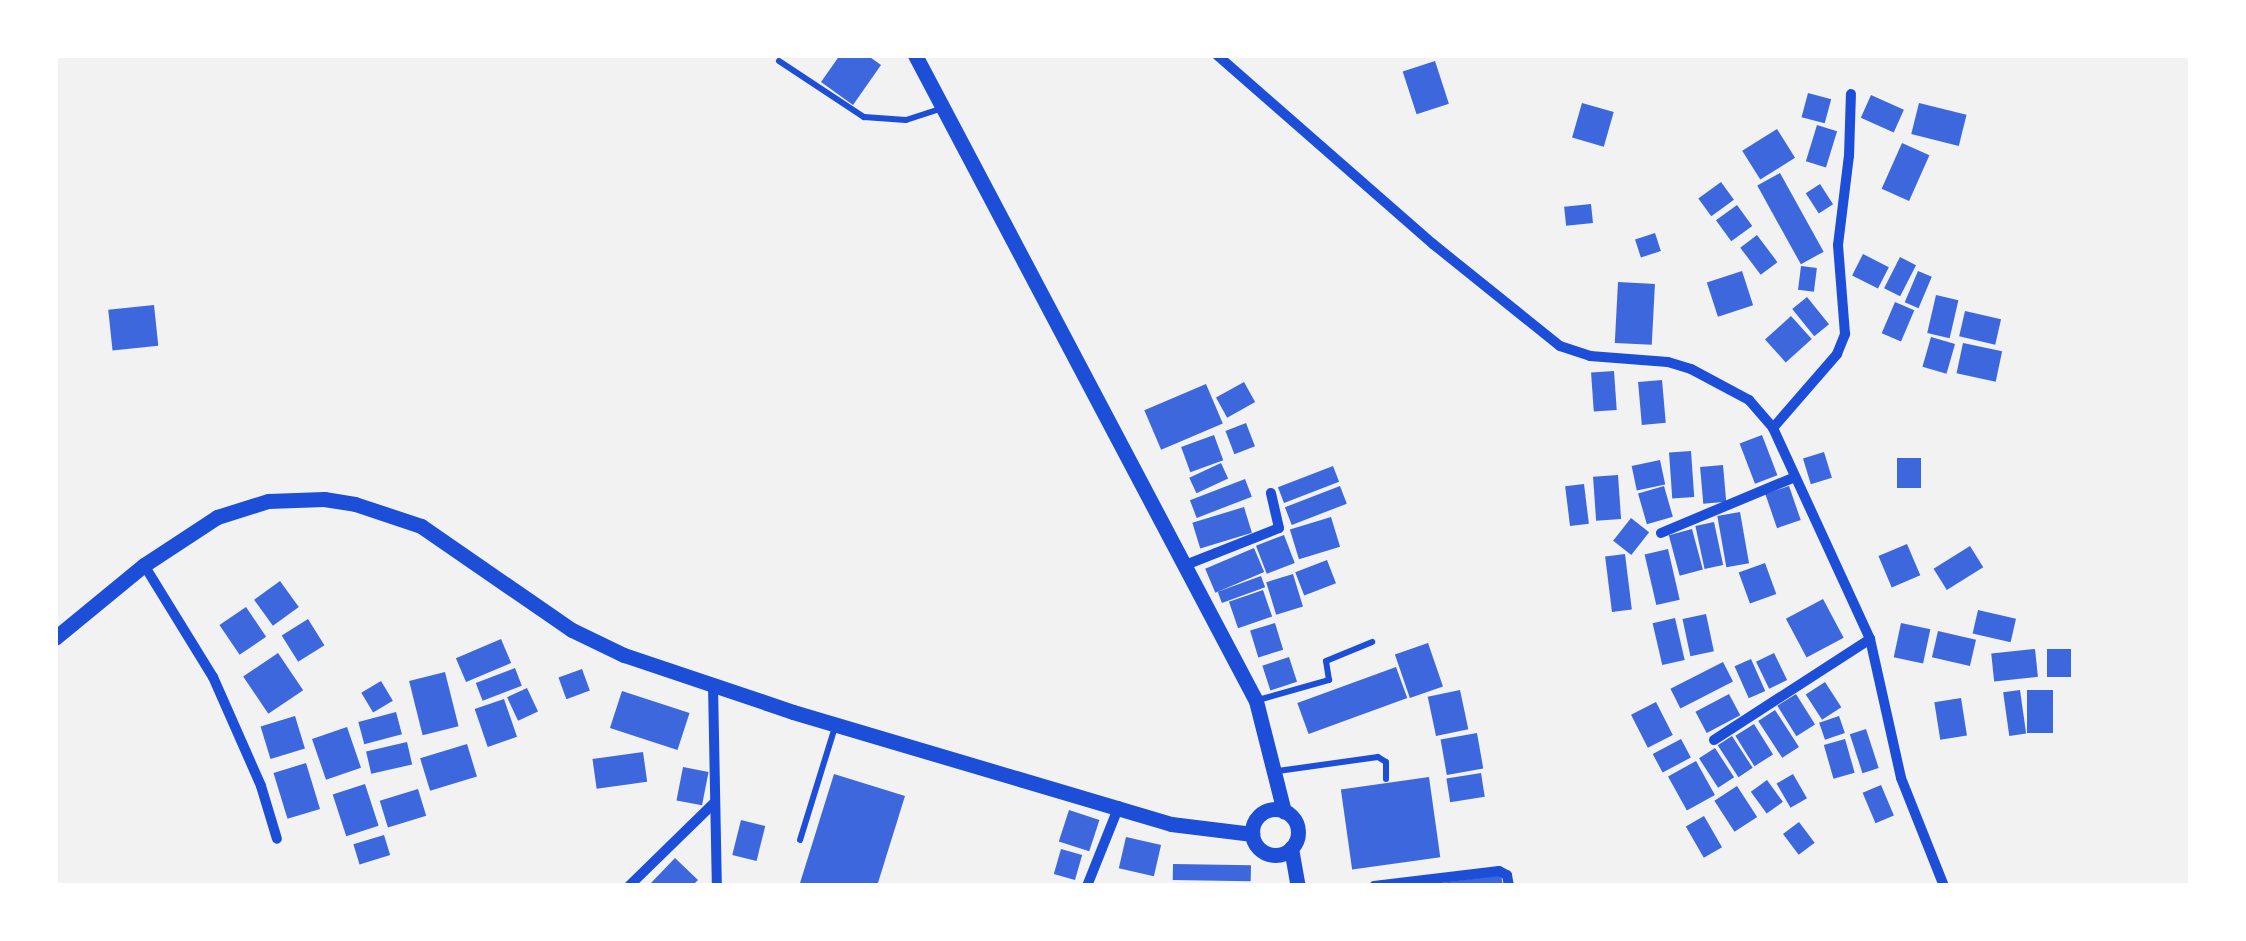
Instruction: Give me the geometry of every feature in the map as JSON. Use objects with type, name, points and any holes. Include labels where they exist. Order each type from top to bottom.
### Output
[{"type":"street","points":[[915,55],[1059,320],[1183,566],[1256,700],[1278,771],[1284,812],[1297,828],[1291,848],[1298,886]]},
{"type":"street","points":[[1217,55],[1433,244],[1560,346],[1590,356],[1668,362],[1691,369],[1748,400],[1773,428],[1870,639],[1901,778],[1944,886]]},
{"type":"street","points":[[1773,428],[1837,354],[1845,334],[1838,245],[1849,156],[1851,94]]},
{"type":"street","points":[[1661,532],[1795,477]]},
{"type":"street","points":[[1183,566],[1279,528],[1271,494]]},
{"type":"street","points":[[55,638],[144,565],[199,527],[242,508],[296,498],[356,504],[387,512],[448,542],[520,595],[596,642],[836,724],[1198,831],[1252,834]]},
{"type":"street","points":[[144,565],[212,677],[261,786],[277,839]]},
{"type":"street","points":[[1714,740],[1870,639]]},
{"type":"street","points":[[713,685],[717,886]]},
{"type":"street","points":[[628,886],[714,803]]},
{"type":"street","points":[[1087,886],[1119,806]]},
{"type":"street","points":[[1284,812],[1261,813],[1252,834],[1257,846],[1267,853],[1280,854],[1291,848]]},
{"type":"street","points":[[1374,886],[1499,871],[1508,875],[1509,886]]},
{"type":"lane","points":[[779,61],[864,117],[906,120],[944,108]]},
{"type":"lane","points":[[1256,700],[1329,680],[1326,661],[1372,642]]},
{"type":"lane","points":[[800,840],[836,724]]},
{"type":"lane","points":[[1278,771],[1378,757],[1386,762],[1386,779]]},
{"type":"building","points":[[840,55],[867,55],[881,65],[853,105],[821,82]]},
{"type":"building","points":[[1435,61],[1449,104],[1417,114],[1403,72]]},
{"type":"building","points":[[1808,93],[1831,99],[1825,123],[1802,117]]},
{"type":"building","points":[[1871,95],[1904,110],[1894,132],[1861,118]]},
{"type":"building","points":[[1582,103],[1614,112],[1604,147],[1572,138]]},
{"type":"building","points":[[1919,103],[1967,115],[1959,146],[1911,134]]},
{"type":"building","points":[[1817,125],[1837,131],[1826,167],[1806,161]]},
{"type":"building","points":[[1777,129],[1795,158],[1760,180],[1742,151]]},
{"type":"building","points":[[1902,143],[1929,155],[1909,201],[1882,189]]},
{"type":"building","points":[[1780,173],[1824,252],[1801,264],[1757,186]]},
{"type":"building","points":[[1721,182],[1734,200],[1711,216],[1698,198]]},
{"type":"building","points":[[1820,184],[1833,204],[1819,213],[1806,193]]},
{"type":"building","points":[[1591,204],[1593,223],[1566,226],[1564,207]]},
{"type":"building","points":[[1737,205],[1752,226],[1731,241],[1716,220]]},
{"type":"building","points":[[1655,233],[1661,251],[1641,258],[1635,239]]},
{"type":"building","points":[[1757,235],[1777,262],[1761,275],[1740,248]]},
{"type":"building","points":[[1863,254],[1889,267],[1878,289],[1852,275]]},
{"type":"building","points":[[1900,257],[1916,265],[1900,296],[1884,288]]},
{"type":"building","points":[[1801,266],[1817,268],[1814,292],[1798,290]]},
{"type":"building","points":[[1742,271],[1753,305],[1718,317],[1707,282]]},
{"type":"building","points":[[1918,271],[1932,277],[1919,308],[1905,302]]},
{"type":"building","points":[[1618,282],[1655,284],[1652,345],[1615,343]]},
{"type":"building","points":[[1936,295],[1958,300],[1950,338],[1927,333]]},
{"type":"building","points":[[1807,297],[1829,324],[1814,336],[1792,309]]},
{"type":"building","points":[[1895,302],[1914,310],[1901,342],[1882,333]]},
{"type":"building","points":[[154,305],[158,346],[113,351],[108,310]]},
{"type":"building","points":[[1965,311],[2001,319],[1995,345],[1959,336]]},
{"type":"building","points":[[1791,316],[1812,339],[1786,362],[1765,339]]},
{"type":"building","points":[[1931,337],[1955,344],[1946,374],[1922,367]]},
{"type":"building","points":[[1963,343],[2002,351],[1996,382],[1957,373]]},
{"type":"building","points":[[1614,371],[1617,410],[1594,412],[1591,373]]},
{"type":"building","points":[[1662,380],[1666,423],[1642,425],[1638,382]]},
{"type":"building","points":[[1244,382],[1255,402],[1227,418],[1216,398]]},
{"type":"building","points":[[1206,384],[1223,424],[1161,450],[1144,410]]},
{"type":"building","points":[[1246,423],[1255,446],[1234,454],[1225,431]]},
{"type":"building","points":[[1214,435],[1223,460],[1190,472],[1181,447]]},
{"type":"building","points":[[1762,435],[1777,475],[1755,484],[1740,444]]},
{"type":"building","points":[[1691,451],[1694,497],[1672,498],[1669,453]]},
{"type":"building","points":[[1824,452],[1832,478],[1811,484],[1803,458]]},
{"type":"building","points":[[1897,458],[1921,458],[1921,488],[1897,488]]},
{"type":"building","points":[[1660,460],[1665,484],[1637,490],[1632,466]]},
{"type":"building","points":[[1221,463],[1228,478],[1196,493],[1189,478]]},
{"type":"building","points":[[1723,465],[1726,502],[1703,504],[1700,467]]},
{"type":"building","points":[[1333,466],[1339,482],[1284,503],[1278,487]]},
{"type":"building","points":[[1618,475],[1621,519],[1596,521],[1593,477]]},
{"type":"building","points":[[1245,479],[1252,497],[1197,518],[1190,500]]},
{"type":"building","points":[[1584,484],[1589,524],[1570,526],[1565,486]]},
{"type":"building","points":[[1340,486],[1347,504],[1292,525],[1285,507]]},
{"type":"building","points":[[1664,486],[1673,517],[1647,524],[1638,493]]},
{"type":"building","points":[[1789,486],[1801,520],[1777,528],[1765,494]]},
{"type":"building","points":[[1244,507],[1252,533],[1200,549],[1192,523]]},
{"type":"building","points":[[1740,512],[1749,563],[1726,567],[1717,516]]},
{"type":"building","points":[[1331,517],[1340,547],[1299,559],[1290,530]]},
{"type":"building","points":[[1631,518],[1649,532],[1631,555],[1613,541]]},
{"type":"building","points":[[1714,522],[1723,565],[1705,569],[1695,526]]},
{"type":"building","points":[[1692,529],[1703,570],[1680,576],[1669,535]]},
{"type":"building","points":[[1284,535],[1295,563],[1267,574],[1256,546]]},
{"type":"building","points":[[1907,544],[1920,575],[1892,587],[1878,556]]},
{"type":"building","points":[[1970,546],[1983,567],[1947,590],[1934,569]]},
{"type":"building","points":[[1254,548],[1264,572],[1215,593],[1205,569]]},
{"type":"building","points":[[1668,549],[1680,600],[1656,605],[1645,554]]},
{"type":"building","points":[[1625,554],[1632,610],[1612,612],[1605,556]]},
{"type":"building","points":[[1327,560],[1336,583],[1304,596],[1295,572]]},
{"type":"building","points":[[1765,563],[1776,594],[1750,604],[1739,573]]},
{"type":"building","points":[[1293,574],[1303,607],[1276,615],[1266,582]]},
{"type":"building","points":[[1261,576],[1265,587],[1222,603],[1218,592]]},
{"type":"building","points":[[280,581],[299,607],[273,626],[254,600]]},
{"type":"building","points":[[1263,590],[1272,616],[1238,628],[1229,602]]},
{"type":"building","points":[[1823,599],[1844,638],[1807,658],[1786,619]]},
{"type":"building","points":[[246,607],[266,637],[240,655],[219,625]]},
{"type":"building","points":[[1978,610],[2016,619],[2011,642],[1973,633]]},
{"type":"building","points":[[1706,614],[1714,651],[1690,656],[1683,619]]},
{"type":"building","points":[[1675,618],[1685,660],[1662,665],[1653,623]]},
{"type":"building","points":[[308,619],[324,645],[298,662],[282,635]]},
{"type":"building","points":[[1275,623],[1283,650],[1258,657],[1250,631]]},
{"type":"building","points":[[1901,623],[1930,629],[1923,663],[1894,657]]},
{"type":"building","points":[[1938,631],[1976,640],[1970,666],[1932,657]]},
{"type":"building","points":[[501,639],[511,663],[466,682],[456,658]]},
{"type":"building","points":[[1428,643],[1443,686],[1410,698],[1395,654]]},
{"type":"building","points":[[2035,649],[2038,677],[1994,681],[1991,654]]},
{"type":"building","points":[[2047,649],[2071,649],[2071,677],[2047,677]]},
{"type":"building","points":[[278,653],[303,690],[268,714],[243,676]]},
{"type":"building","points":[[1774,653],[1787,680],[1769,689],[1756,662]]},
{"type":"building","points":[[1289,657],[1297,682],[1270,690],[1262,666]]},
{"type":"building","points":[[1751,659],[1765,691],[1749,698],[1735,666]]},
{"type":"building","points":[[1723,662],[1733,682],[1680,708],[1670,689]]},
{"type":"building","points":[[1396,667],[1407,698],[1309,734],[1297,703]]},
{"type":"building","points":[[515,668],[522,686],[483,701],[476,683]]},
{"type":"building","points":[[582,669],[590,691],[566,699],[559,678]]},
{"type":"building","points":[[445,672],[459,726],[423,735],[409,681]]},
{"type":"building","points":[[381,681],[393,701],[373,713],[361,693]]},
{"type":"building","points":[[1825,682],[1841,707],[1822,720],[1806,695]]},
{"type":"building","points":[[527,688],[538,712],[518,721],[507,697]]},
{"type":"building","points":[[1460,690],[1468,729],[1436,736],[1428,697]]},
{"type":"building","points":[[2020,690],[2026,734],[2009,736],[2003,692]]},
{"type":"building","points":[[2027,690],[2053,690],[2053,733],[2027,733]]},
{"type":"building","points":[[622,691],[690,713],[677,750],[610,728]]},
{"type":"building","points":[[1729,694],[1740,715],[1707,733],[1695,712]]},
{"type":"building","points":[[1796,694],[1815,725],[1796,736],[1777,706]]},
{"type":"building","points":[[1961,698],[1967,736],[1940,740],[1934,702]]},
{"type":"building","points":[[504,699],[517,737],[488,747],[475,709]]},
{"type":"building","points":[[1656,702],[1673,735],[1648,748],[1631,715]]},
{"type":"building","points":[[1775,710],[1799,747],[1782,758],[1758,721]]},
{"type":"building","points":[[396,712],[402,734],[364,744],[358,722]]},
{"type":"building","points":[[295,716],[305,749],[271,759],[261,727]]},
{"type":"building","points":[[1839,716],[1845,733],[1825,740],[1819,723]]},
{"type":"building","points":[[1754,724],[1773,755],[1754,766],[1735,736]]},
{"type":"building","points":[[347,727],[361,768],[326,780],[312,739]]},
{"type":"building","points":[[1866,729],[1879,768],[1863,773],[1850,734]]},
{"type":"building","points":[[1477,733],[1483,768],[1447,775],[1441,739]]},
{"type":"building","points":[[1732,736],[1753,768],[1738,777],[1718,745]]},
{"type":"building","points":[[1681,739],[1691,758],[1663,773],[1653,754]]},
{"type":"building","points":[[1845,739],[1855,773],[1833,779],[1824,745]]},
{"type":"building","points":[[407,742],[412,764],[371,774],[366,751]]},
{"type":"building","points":[[467,744],[477,777],[430,791],[420,758]]},
{"type":"building","points":[[1715,748],[1734,777],[1718,788],[1699,758]]},
{"type":"building","points":[[643,752],[647,782],[597,789],[592,759]]},
{"type":"building","points":[[1696,761],[1715,795],[1687,811],[1668,777]]},
{"type":"building","points":[[306,763],[320,809],[288,819],[273,773]]},
{"type":"building","points":[[683,767],[709,772],[702,805],[677,800]]},
{"type":"building","points":[[1481,773],[1485,797],[1450,802],[1446,778]]},
{"type":"building","points":[[834,774],[905,796],[877,886],[800,883]]},
{"type":"building","points":[[1793,774],[1807,798],[1791,808],[1777,784]]},
{"type":"building","points":[[1429,777],[1440,857],[1352,870],[1341,789]]},
{"type":"building","points":[[1767,780],[1783,802],[1767,814],[1751,792]]},
{"type":"building","points":[[365,784],[379,826],[346,836],[333,795]]},
{"type":"building","points":[[1881,785],[1894,815],[1875,823],[1863,793]]},
{"type":"building","points":[[1737,786],[1757,817],[1735,832],[1714,801]]},
{"type":"building","points":[[418,789],[426,816],[388,827],[380,801]]},
{"type":"building","points":[[1069,810],[1099,820],[1089,851],[1059,841]]},
{"type":"building","points":[[1704,816],[1722,847],[1704,858],[1686,826]]},
{"type":"building","points":[[741,820],[765,826],[757,861],[732,855]]},
{"type":"building","points":[[1799,822],[1815,843],[1799,855],[1783,834]]},
{"type":"building","points":[[384,835],[390,855],[360,864],[353,844]]},
{"type":"building","points":[[1126,837],[1161,845],[1154,876],[1119,868]]},
{"type":"building","points":[[1061,849],[1082,855],[1075,880],[1054,874]]},
{"type":"building","points":[[675,858],[698,880],[692,886],[654,886],[651,883]]},
{"type":"building","points":[[1173,864],[1251,865],[1251,881],[1173,880]]},
{"type":"building","points":[[1501,875],[1503,886],[1433,886],[1433,884]]}]
